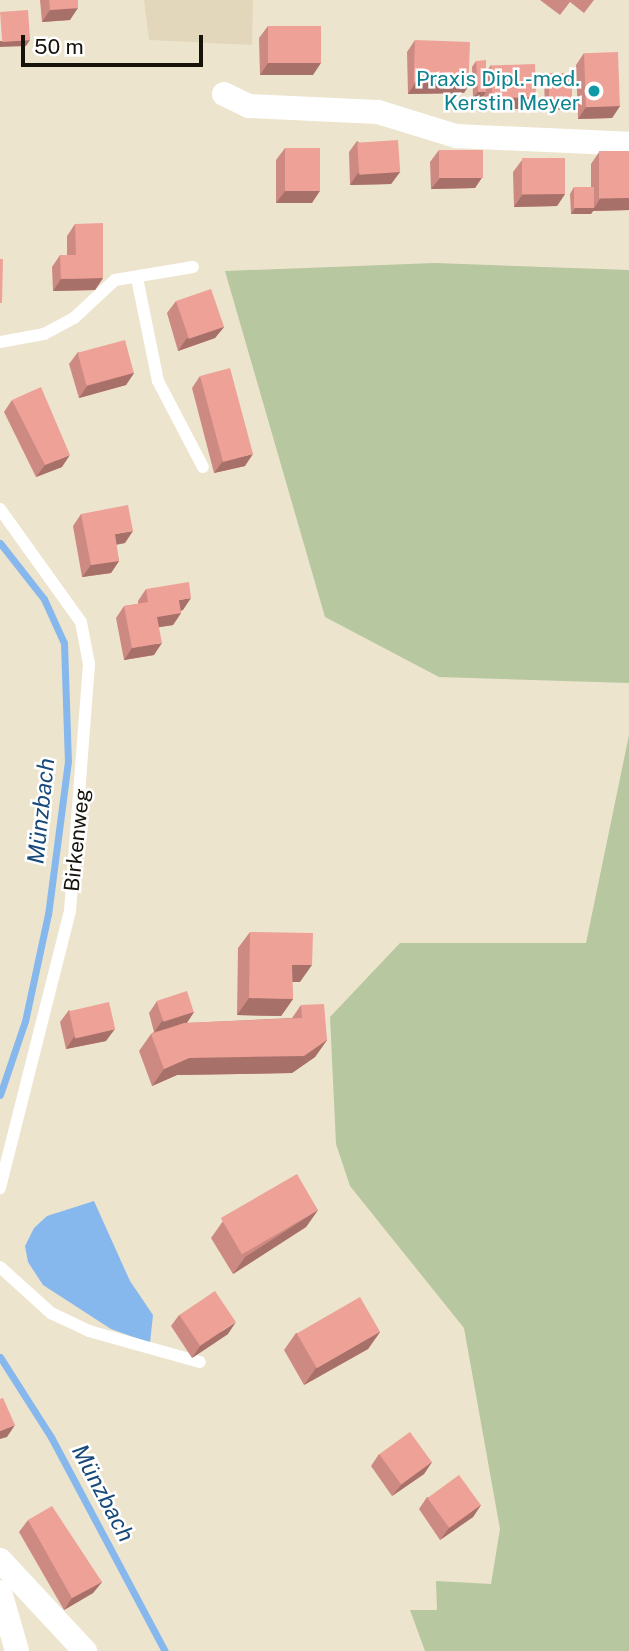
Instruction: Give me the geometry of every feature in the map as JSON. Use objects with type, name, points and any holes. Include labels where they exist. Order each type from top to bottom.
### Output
[{"type":"street","points":[[224,94],[249,106],[378,112],[456,136],[629,144]]},
{"type":"street","points":[[0,1560],[85,1651]]},
{"type":"street","points":[[0,1592],[17,1651]]},
{"type":"lane","points":[[0,342],[44,334],[74,318],[115,280],[193,267]]},
{"type":"lane","points":[[137,278],[158,381],[203,467]]},
{"type":"lane","name":"Birkenweg","points":[[0,509],[81,622],[89,664],[70,911],[0,1188]]},
{"type":"lane","points":[[0,1267],[51,1313],[89,1331],[200,1362]]},
{"type":"shaded area","points":[[144,0],[253,0],[252,45],[149,40]]},
{"type":"green space","points":[[435,263],[629,270],[629,683],[439,677],[325,617],[225,271]]},
{"type":"green space","points":[[629,735],[629,1651],[425,1651],[410,1610],[437,1610],[436,1581],[491,1584],[500,1529],[464,1328],[350,1186],[336,1144],[330,1017],[400,943],[586,943]]},
{"type":"water","points":[[94,1201],[130,1281],[153,1315],[150,1343],[111,1329],[43,1285],[28,1262],[25,1246],[34,1228],[47,1216]]},
{"type":"building","points":[[49,0],[78,0],[78,8],[50,10]]},
{"type":"building","points":[[28,10],[30,40],[2,42],[0,12]]},
{"type":"building","points":[[268,26],[321,26],[321,63],[268,63]]},
{"type":"building","points":[[415,40],[470,42],[469,84],[414,82]]},
{"type":"building","points":[[618,52],[620,106],[586,107],[584,53]]},
{"type":"building","points":[[486,60],[486,92],[478,92],[476,61]]},
{"type":"building","points":[[535,64],[536,97],[492,99],[491,66]]},
{"type":"building","points":[[549,73],[572,73],[572,104],[549,104]]},
{"type":"building","points":[[398,140],[400,172],[359,175],[357,143]]},
{"type":"building","points":[[285,148],[320,148],[320,191],[285,191]]},
{"type":"building","points":[[439,150],[483,150],[483,178],[439,178]]},
{"type":"building","points":[[599,151],[629,151],[629,198],[599,198]]},
{"type":"building","points":[[522,158],[565,158],[565,194],[522,194]]},
{"type":"building","points":[[574,187],[594,187],[594,208],[574,208]]},
{"type":"building","points":[[103,223],[103,278],[61,279],[60,255],[76,255],[75,224]]},
{"type":"building","points":[[0,259],[3,259],[2,303],[0,303]]},
{"type":"building","points":[[211,289],[224,327],[189,339],[176,301]]},
{"type":"building","points":[[125,340],[134,373],[86,386],[78,353]]},
{"type":"building","points":[[230,368],[253,454],[223,462],[200,376]]},
{"type":"building","points":[[41,387],[70,455],[45,465],[12,400]]},
{"type":"building","points":[[128,505],[133,531],[115,534],[119,561],[91,565],[81,514]]},
{"type":"building","points":[[189,582],[191,598],[179,600],[181,613],[157,617],[162,643],[132,648],[124,606],[148,602],[146,589]]},
{"type":"building","points":[[250,932],[313,933],[312,965],[292,965],[293,999],[249,998]]},
{"type":"building","points":[[187,991],[194,1012],[163,1022],[157,1001]]},
{"type":"building","points":[[109,1002],[115,1029],[75,1039],[69,1011]]},
{"type":"building","points":[[324,1004],[327,1040],[304,1056],[189,1058],[164,1069],[151,1034],[184,1023],[302,1018],[301,1005]]},
{"type":"building","points":[[297,1174],[318,1210],[242,1254],[221,1218]]},
{"type":"building","points":[[215,1291],[236,1322],[200,1346],[179,1315]]},
{"type":"building","points":[[360,1297],[380,1332],[317,1368],[297,1334]]},
{"type":"building","points":[[3,1398],[15,1425],[0,1431],[0,1399]]},
{"type":"building","points":[[410,1432],[432,1462],[401,1484],[379,1454]]},
{"type":"building","points":[[459,1475],[481,1505],[449,1528],[427,1498]]},
{"type":"building","points":[[52,1506],[102,1582],[72,1598],[28,1520]]},
{"type":"waterway","name":"Münzbach","points":[[0,543],[44,599],[64,643],[68,761],[48,914],[25,1021],[0,1095]]},
{"type":"waterway","name":"Münzbach","points":[[0,1357],[51,1437],[165,1651]]},
{"type":"place","name":"Praxis Dipl.-med. Kerstin Meyer","points":[[594,91]]}]
